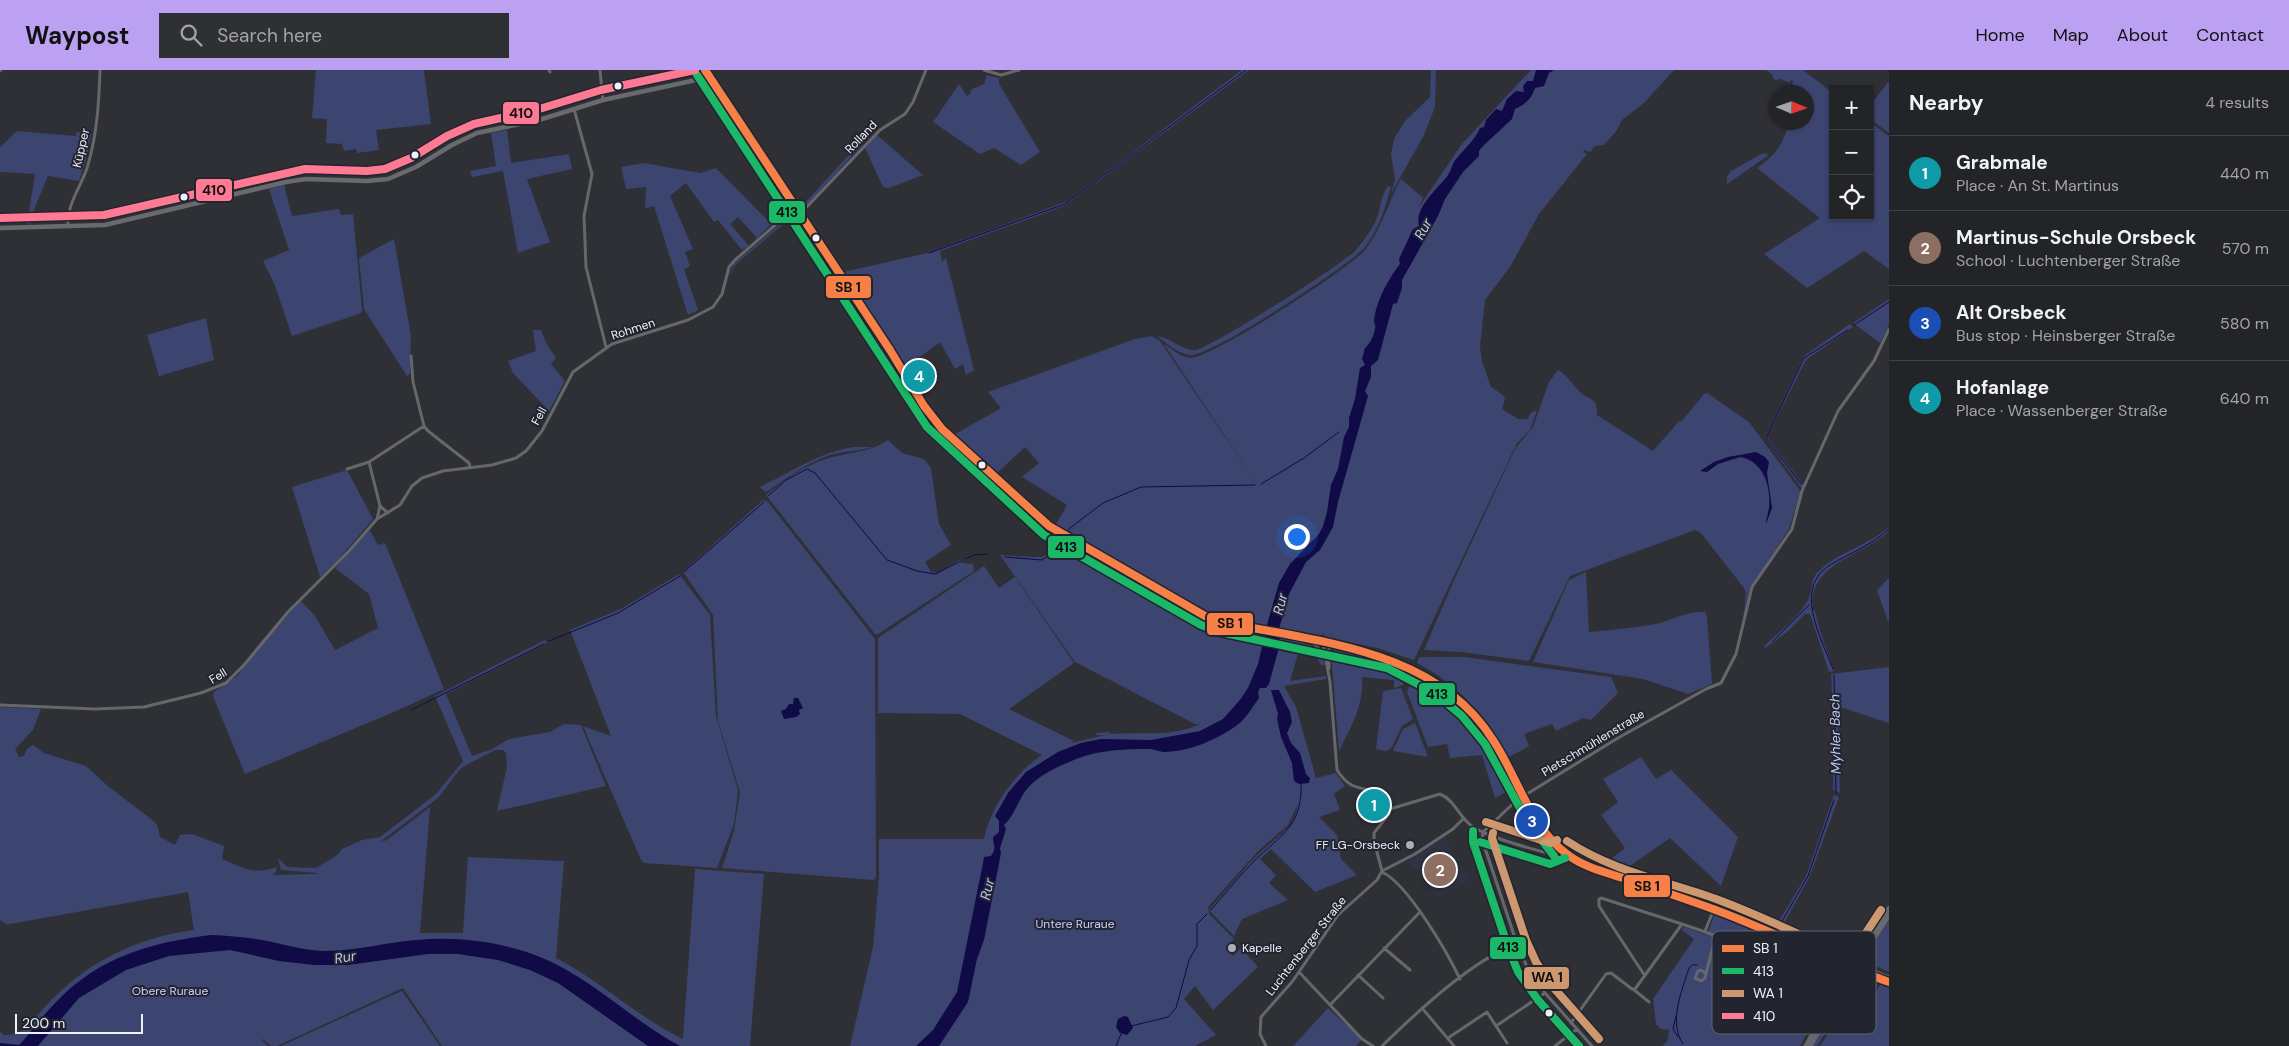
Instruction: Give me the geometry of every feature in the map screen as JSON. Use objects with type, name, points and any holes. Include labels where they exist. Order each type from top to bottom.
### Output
[{"type":"main road","points":[[705,70],[796,206],[935,421],[987,467],[1033,513],[1070,538],[1205,616],[1240,626],[1390,658],[1424,673],[1448,689],[1465,704],[1486,728],[1503,755],[1523,796],[1542,827],[1561,849],[1586,865],[1714,909],[1767,931]]},
{"type":"main road","points":[[1806,1046],[1813,1034]]},
{"type":"main road","points":[[1810,1046],[1817,1034]]},
{"type":"street","name":"Küpper","points":[[68,227],[68,212],[88,167],[93,142],[100,70]]},
{"type":"street","points":[[600,70],[603,100]]},
{"type":"street","name":"Rolland","points":[[801,214],[880,130],[905,114],[926,70]]},
{"type":"street","points":[[984,70],[1001,75],[1019,70]]},
{"type":"street","points":[[0,228],[105,226],[306,179],[367,181],[388,179],[416,167],[452,145],[477,133],[539,120],[603,100],[710,78]]},
{"type":"street","name":"Rohmen","points":[[574,108],[592,174],[584,216],[586,267],[606,347],[688,320],[713,307],[722,294],[730,268],[735,260],[796,206]]},
{"type":"street","name":"Pletschmühlenstraße","points":[[1483,832],[1523,796],[1618,738],[1706,689],[1721,683],[1736,654],[1752,587],[1792,529],[1802,491],[1838,411],[1874,361],[1889,329]]},
{"type":"street","name":"Fell","points":[[0,705],[95,709],[144,707],[201,694],[221,686],[232,679],[288,612],[349,551],[377,519],[400,505],[412,486],[422,478],[443,471],[492,466],[516,458],[526,451],[542,431],[573,372],[606,347]]},
{"type":"street","points":[[411,356],[413,382],[424,426],[469,463],[470,467]]},
{"type":"street","points":[[347,469],[369,462],[424,426]]},
{"type":"street","name":"Fell","points":[[369,462],[380,506],[377,519]]},
{"type":"street","points":[[380,506],[388,513]]},
{"type":"street","points":[[1310,640],[1325,657]]},
{"type":"street","points":[[1326,643],[1325,657],[1328,671]]},
{"type":"street","points":[[1326,643],[1338,770],[1346,782],[1359,790],[1381,794],[1386,798],[1390,809],[1389,814],[1374,833],[1374,841],[1382,872],[1390,875],[1420,912],[1443,945],[1460,979]]},
{"type":"street","points":[[1390,809],[1440,794],[1446,798],[1472,827],[1547,854],[1561,849]]},
{"type":"street","name":"Luchtenberger Straße","points":[[1266,1046],[1260,1034],[1261,1017],[1299,972],[1338,915],[1377,880],[1382,872],[1410,857],[1453,829],[1464,818]]},
{"type":"street","points":[[1483,832],[1482,839],[1517,944],[1527,967],[1545,993],[1592,1046]]},
{"type":"street","points":[[1645,976],[1599,906],[1599,900],[1604,898],[1712,934]]},
{"type":"street","points":[[1873,931],[1889,908]]},
{"type":"street","points":[[1705,931],[1714,909]]},
{"type":"street","points":[[1330,1005],[1420,912]]},
{"type":"street","points":[[1876,934],[1889,915]]},
{"type":"street","points":[[1632,989],[1636,989],[1682,924]]},
{"type":"street","points":[[1382,1046],[1422,1008],[1460,979],[1504,948],[1517,944]]},
{"type":"street","points":[[1384,948],[1410,970]]},
{"type":"street","points":[[1705,973],[1712,948]]},
{"type":"street","points":[[1299,972],[1362,1039],[1373,1046]]},
{"type":"street","points":[[1571,1023],[1606,974],[1611,973],[1649,1002]]},
{"type":"street","points":[[1876,974],[1889,980]]},
{"type":"street","points":[[1358,975],[1383,998]]},
{"type":"street","points":[[1876,977],[1889,980]]},
{"type":"street","points":[[1496,1026],[1545,993]]},
{"type":"street","points":[[1422,1008],[1454,1046]]},
{"type":"street","points":[[1448,1038],[1487,1012],[1507,1043]]},
{"type":"street","points":[[1555,1046],[1577,1029]]},
{"type":"shaded area","points":[[1444,836],[1469,880],[1438,897],[1408,860]]},
{"type":"green space","points":[[316,70],[424,70],[431,124],[376,130],[379,150],[357,153],[356,149],[344,151],[342,144],[326,143],[327,119],[312,118]]},
{"type":"green space","points":[[1242,70],[1249,70],[1064,206],[940,251],[942,262],[946,258],[974,370],[966,375],[963,364],[955,369],[940,342],[905,368],[844,272],[927,253],[1068,201]]},
{"type":"green space","points":[[1431,70],[1436,70],[1435,107],[1424,135],[1391,194],[1395,179],[1391,154],[1394,139],[1405,121],[1430,97]]},
{"type":"green space","name":"Untere Ruraue","points":[[1531,70],[1674,70],[1644,103],[1622,120],[1617,130],[1604,145],[1595,146],[1590,152],[1584,150],[1583,152],[1587,154],[1539,214],[1510,267],[1485,300],[1480,347],[1482,361],[1491,387],[1503,395],[1505,399],[1502,409],[1518,419],[1527,419],[1532,412],[1537,410],[1530,430],[1517,443],[1414,660],[1377,648],[1325,637],[1323,634],[1321,636],[1299,634],[1298,641],[1308,644],[1315,649],[1321,655],[1325,665],[1321,665],[1315,655],[1300,647],[1290,681],[1326,676],[1326,679],[1284,686],[1296,707],[1316,778],[1336,773],[1345,786],[1334,794],[1340,810],[1319,817],[1337,835],[1341,859],[1357,875],[1315,892],[1271,849],[1260,859],[1276,875],[1269,883],[1288,900],[1242,919],[1234,936],[1209,910],[1252,860],[1290,826],[1298,804],[1288,825],[1258,851],[1208,907],[1209,914],[1234,939],[1226,947],[1233,956],[1241,948],[1258,967],[1213,1010],[1195,986],[1184,999],[1216,1035],[1195,1046],[850,1046],[873,947],[879,877],[879,839],[984,839],[992,815],[1005,792],[1022,772],[1042,755],[960,714],[878,713],[878,638],[984,566],[999,588],[1015,577],[1074,663],[1009,709],[1074,741],[1071,743],[1105,735],[1095,735],[1097,733],[1167,733],[1200,724],[1195,724],[1075,662],[1000,555],[1042,557],[1051,553],[1049,549],[1051,543],[1059,539],[1069,542],[1168,598],[1168,602],[1202,617],[1204,623],[1209,626],[1242,635],[1242,633],[1211,625],[1206,619],[1243,628],[1244,622],[1228,619],[1230,617],[1245,618],[1233,615],[1223,617],[1207,611],[1055,526],[1067,505],[1022,477],[1039,463],[1025,447],[996,474],[952,436],[1001,408],[988,392],[1135,339],[1152,336],[1160,341],[1255,481],[1164,344],[1188,358],[1204,354],[1280,311],[1334,275],[1354,260],[1371,242],[1401,179],[1423,198],[1419,207],[1462,144]]},
{"type":"green space","points":[[1766,70],[1803,70],[1829,90],[1829,220],[1874,220],[1874,125],[1889,136],[1889,269],[1864,251],[1807,288],[1764,254],[1820,218],[1757,168],[1769,159],[1778,148],[1787,130],[1814,130],[1814,85],[1793,85],[1793,81],[1791,80],[1790,83],[1781,79],[1774,80],[1772,74]]},
{"type":"green space","points":[[987,75],[999,78],[999,84],[1040,152],[1021,165],[994,148],[980,154],[933,122],[959,84],[967,96],[971,93],[970,90],[984,84]]},
{"type":"green space","points":[[1889,81],[1889,133],[1874,122],[1874,101]]},
{"type":"green space","points":[[507,130],[511,163],[569,154],[572,169],[527,179],[550,242],[518,253],[503,171],[472,177],[470,171],[496,166],[491,133]]},
{"type":"green space","points":[[17,131],[76,136],[76,132],[91,133],[88,153],[79,181],[48,176],[33,212],[33,223],[27,224],[35,174],[0,172],[0,147]]},
{"type":"green space","points":[[869,133],[871,135],[806,206],[801,206],[797,199],[805,203]]},
{"type":"green space","points":[[877,135],[923,175],[889,188],[883,187],[865,148]]},
{"type":"green space","points":[[1763,153],[1769,155],[1727,184],[1727,177],[1731,171]]},
{"type":"green space","points":[[644,163],[700,173],[716,168],[771,224],[757,238],[738,217],[730,224],[749,246],[742,250],[718,220],[714,222],[686,183],[670,196],[693,249],[685,252],[690,266],[684,269],[698,310],[688,315],[654,206],[645,208],[646,187],[626,189],[621,167]]},
{"type":"green space","points":[[284,185],[292,216],[339,209],[341,215],[353,214],[362,309],[362,312],[359,314],[292,336],[274,283],[263,261],[289,250],[269,189]]},
{"type":"green space","points":[[1388,186],[1391,187],[1381,218],[1365,247],[1308,290],[1224,342],[1203,352],[1186,354],[1168,345],[1157,336],[1186,349],[1196,350],[1250,321],[1304,287],[1356,250],[1374,224]]},
{"type":"green space","points":[[792,214],[799,219],[823,253],[923,411],[922,415],[793,216],[736,264],[727,280],[734,264]]},
{"type":"green space","points":[[394,239],[411,336],[410,374],[407,376],[364,309],[359,258]]},
{"type":"green space","points":[[1889,299],[1889,324],[1880,343],[1853,323]]},
{"type":"green space","points":[[206,318],[214,360],[159,376],[147,335]]},
{"type":"green space","points":[[1850,324],[1853,327],[1806,360],[1767,437],[1804,486],[1802,489],[1765,438],[1804,356]]},
{"type":"green space","points":[[533,330],[541,330],[546,343],[556,358],[551,364],[565,381],[549,411],[513,373],[508,361],[536,351]]},
{"type":"green space","points":[[1558,370],[1583,395],[1594,402],[1597,415],[1653,451],[1679,421],[1681,422],[1704,394],[1707,393],[1749,422],[1801,492],[1789,529],[1749,591],[1743,621],[1746,593],[1744,588],[1701,533],[1695,530],[1570,576],[1529,661],[1461,652],[1424,650],[1515,449],[1533,427],[1549,382]]},
{"type":"green space","points":[[888,440],[902,453],[924,459],[931,468],[939,524],[951,545],[925,562],[931,572],[938,573],[959,560],[961,563],[973,564],[974,571],[878,634],[875,634],[766,495],[809,465],[866,450]]},
{"type":"green space","points":[[854,447],[873,447],[821,458],[797,471],[766,492],[759,487],[828,453]]},
{"type":"green space","points":[[347,470],[373,519],[338,560],[320,577],[292,487]]},
{"type":"green space","points":[[763,500],[768,502],[875,639],[876,877],[874,880],[722,868],[734,831],[740,792],[718,721],[713,615],[684,573],[686,569]]},
{"type":"green space","points":[[1889,527],[1889,531],[1878,540],[1827,571],[1819,581],[1813,594],[1813,610],[1815,611],[1834,671],[1829,672],[1810,614],[1805,614],[1787,632],[1764,649],[1765,645],[1804,607],[1810,596],[1815,575],[1818,572],[1834,559],[1881,534]]},
{"type":"green space","points":[[369,529],[378,545],[385,543],[444,689],[394,712],[245,774],[213,693],[237,676],[268,636],[301,601],[315,616],[335,650],[378,628],[369,594],[335,568]]},
{"type":"green space","points":[[1586,572],[1589,632],[1656,624],[1686,614],[1705,612],[1707,617],[1712,684],[1688,694],[1643,679],[1533,662],[1569,580]]},
{"type":"green space","points":[[679,574],[710,615],[716,716],[738,790],[734,824],[717,868],[644,863],[641,860],[583,726],[611,736],[570,630],[621,609]]},
{"type":"green space","points":[[1889,578],[1889,624],[1877,590]]},
{"type":"green space","name":"Obere Ruraue","points":[[545,640],[547,643],[446,694],[472,756],[492,749],[509,739],[550,732],[564,724],[581,725],[606,786],[497,811],[507,767],[506,753],[503,750],[495,750],[461,768],[438,798],[380,842],[387,840],[430,807],[420,933],[463,933],[468,857],[564,861],[556,958],[588,977],[650,1020],[683,1039],[695,869],[764,874],[750,1046],[442,1046],[403,988],[277,1046],[271,1046],[263,1039],[268,1046],[0,1046],[0,1031],[3,1035],[6,1035],[23,1030],[47,1004],[77,977],[108,957],[158,937],[194,930],[188,892],[10,924],[0,920],[0,707],[41,709],[33,730],[15,749],[19,757],[24,756],[27,749],[33,745],[44,753],[86,766],[109,787],[155,822],[160,837],[175,845],[180,835],[192,834],[224,846],[222,859],[242,868],[262,870],[277,867],[276,872],[272,875],[315,874],[318,873],[281,870],[278,858],[287,867],[316,868],[336,856],[342,849],[362,840],[380,837],[436,794],[463,761],[435,696]]},
{"type":"green space","points":[[1335,649],[1366,654],[1408,669],[1403,685],[1394,688],[1394,680],[1362,677],[1359,707],[1339,751],[1331,653]]},
{"type":"green space","points":[[1419,657],[1464,657],[1611,677],[1618,693],[1591,720],[1583,718],[1556,731],[1552,724],[1524,734],[1529,746],[1507,758],[1491,729],[1470,703],[1432,671],[1417,663]]},
{"type":"green space","points":[[1889,667],[1889,723],[1837,706],[1840,793],[1833,790],[1834,728],[1831,674]]},
{"type":"green space","points":[[1413,677],[1444,691],[1460,701],[1470,711],[1488,736],[1514,788],[1495,798],[1482,755],[1450,758],[1447,744],[1428,747],[1407,692]]},
{"type":"green space","points":[[1401,688],[1413,719],[1402,726],[1392,747],[1387,751],[1376,749],[1383,691]]},
{"type":"green space","points":[[1415,723],[1428,757],[1393,751],[1403,729]]},
{"type":"green space","points":[[1641,757],[1656,779],[1671,770],[1738,837],[1721,886],[1670,838],[1620,873],[1600,868],[1625,848],[1601,815],[1618,802],[1603,779]]},
{"type":"green space","points":[[1363,793],[1376,795],[1384,802],[1387,811],[1379,823],[1372,824],[1366,818],[1361,795]]},
{"type":"green space","points":[[1834,795],[1839,797],[1809,878],[1780,931],[1773,931],[1806,876]]},
{"type":"green space","points":[[1716,905],[1773,931],[1718,907]]},
{"type":"green space","points":[[1715,913],[1755,931],[1712,931],[1712,1034],[1806,1034],[1800,1046],[1663,1046],[1668,1040],[1669,1030],[1661,1029],[1656,1024],[1653,999],[1694,939],[1682,930],[1684,927],[1707,935]]},
{"type":"green space","points":[[1889,918],[1889,972],[1876,966],[1876,938]]},
{"type":"green space","points":[[1881,983],[1889,986],[1889,1046],[1820,1046],[1828,1034],[1876,1034],[1877,990]]},
{"type":"green space","points":[[402,991],[440,1046],[281,1046],[388,997]]},
{"type":"green space","points":[[1328,1008],[1362,1039],[1356,1046],[1293,1046]]},
{"type":"green space","points":[[1819,1034],[1825,1034],[1817,1046],[1811,1046]]},
{"type":"water","name":"Rur","points":[[1536,70],[1554,70],[1549,73],[1544,86],[1535,88],[1528,101],[1515,109],[1512,119],[1483,146],[1479,151],[1479,156],[1463,172],[1445,199],[1438,216],[1402,280],[1402,288],[1397,303],[1393,304],[1378,360],[1371,366],[1371,377],[1365,391],[1368,396],[1338,502],[1333,527],[1320,550],[1306,562],[1289,594],[1280,625],[1280,644],[1269,684],[1266,688],[1260,688],[1258,692],[1259,698],[1241,722],[1215,739],[1184,750],[1162,752],[1150,749],[1128,749],[1087,755],[1049,771],[1028,788],[1004,825],[1006,829],[1000,848],[1001,853],[984,940],[977,959],[968,1002],[939,1046],[916,1046],[933,1030],[957,992],[984,857],[991,856],[993,853],[993,837],[999,832],[999,821],[995,816],[1008,793],[1026,772],[1058,752],[1081,743],[1101,739],[1151,740],[1200,731],[1223,719],[1248,688],[1258,664],[1279,583],[1290,564],[1319,534],[1323,526],[1331,485],[1338,469],[1344,437],[1349,427],[1349,418],[1355,399],[1360,368],[1365,365],[1362,359],[1365,348],[1372,339],[1375,330],[1374,321],[1377,306],[1387,283],[1400,264],[1399,259],[1413,229],[1419,226],[1418,219],[1423,205],[1448,175],[1455,160],[1478,133],[1480,128],[1484,127],[1486,120],[1496,109],[1502,111],[1507,99],[1516,91],[1524,92],[1523,86],[1527,81],[1533,81]]},
{"type":"water","points":[[1756,452],[1765,457],[1769,462],[1767,473],[1772,508],[1766,524],[1769,492],[1764,476],[1755,464],[1748,459],[1740,457],[1718,464],[1707,472],[1700,471],[1714,462],[1728,457]]},
{"type":"water","points":[[1271,690],[1279,690],[1290,712],[1292,722],[1287,733],[1291,743],[1300,753],[1306,774],[1310,778],[1309,783],[1299,784],[1294,781],[1292,763],[1281,737],[1277,719],[1278,714]]},
{"type":"water","points":[[794,698],[798,698],[803,708],[799,710],[800,714],[796,717],[784,719],[781,711],[786,709],[789,704],[793,704]]},
{"type":"water","name":"Rur","points":[[211,935],[253,939],[319,951],[350,950],[432,939],[480,941],[511,947],[540,957],[577,976],[662,1036],[680,1046],[648,1046],[558,983],[530,970],[498,960],[458,954],[428,954],[348,965],[314,965],[279,961],[230,950],[169,956],[126,970],[79,998],[38,1046],[0,1046],[0,1043],[19,1045],[52,1006],[74,986],[109,962],[167,942]]},
{"type":"water","points":[[1124,1016],[1128,1017],[1133,1028],[1127,1035],[1120,1033],[1116,1027],[1118,1019]]},
{"type":"waterway","points":[[929,253],[1065,204],[1246,70]]},
{"type":"waterway","points":[[1854,325],[1889,302]]},
{"type":"waterway","points":[[1801,484],[1766,438],[1804,358],[1848,330]]},
{"type":"waterway","points":[[1261,484],[1304,458],[1339,432]]},
{"type":"waterway","points":[[768,496],[786,480],[807,469],[815,473],[887,560],[917,571],[935,574],[959,562]]},
{"type":"waterway","points":[[1066,535],[1070,528],[1103,503],[1141,487],[1255,485]]},
{"type":"waterway","points":[[685,571],[764,502]]},
{"type":"waterway","points":[[1833,669],[1813,614],[1813,587],[1819,575],[1830,565],[1868,544],[1889,529]]},
{"type":"waterway","points":[[1005,557],[1042,560],[1055,552],[1063,538]]},
{"type":"waterway","points":[[965,559],[974,555],[988,554]]},
{"type":"waterway","points":[[549,641],[618,613],[680,576]]},
{"type":"waterway","points":[[1773,641],[1809,605]]},
{"type":"waterway","points":[[411,710],[544,644]]},
{"type":"waterway","name":"Myhler Bach","points":[[1834,675],[1836,793]]},
{"type":"waterway","points":[[1211,910],[1248,867],[1289,828],[1298,809],[1301,797],[1301,782]]},
{"type":"waterway","name":"Myhler Bach","points":[[1777,930],[1808,876],[1834,800]]},
{"type":"waterway","points":[[1131,1026],[1168,1017],[1176,1008],[1189,960],[1197,946],[1197,924],[1207,914]]},
{"type":"waterway","name":"Myhler Bach","points":[[1683,1044],[1679,1035],[1676,1016],[1689,968],[1692,965],[1697,965]]},
{"type":"waterway","name":"Myhler Bach","points":[[1676,1016],[1673,1029],[1678,1037]]},
{"type":"waterway","points":[[1116,1046],[1121,1034]]},
{"type":"transit line","name":"410","points":[[0,218],[104,215],[305,169],[367,171],[385,169],[411,158],[447,136],[474,124],[536,110],[601,90],[695,70]]},
{"type":"transit line","points":[[705,70],[890,350],[924,406],[942,429],[1049,526],[1205,616],[1222,622],[1335,644],[1372,654],[1408,668],[1440,686],[1469,710],[1493,740],[1534,816],[1555,844],[1568,855],[1594,869],[1679,897],[1765,931]]},
{"type":"transit line","name":"413","points":[[697,75],[927,427],[1044,535],[1201,625],[1220,632],[1387,668],[1435,693],[1462,716],[1485,744],[1527,821],[1554,856]]},
{"type":"transit line","points":[[1486,822],[1550,843],[1557,840]]},
{"type":"transit line","name":"413","points":[[1473,831],[1473,842],[1518,972],[1538,1000],[1579,1046]]},
{"type":"transit line","points":[[1493,833],[1492,838],[1526,940],[1536,962],[1553,987],[1599,1039]]},
{"type":"transit line","points":[[1567,841],[1621,868],[1733,906],[1792,931]]},
{"type":"transit line","name":"413","points":[[1480,842],[1550,864],[1565,858]]},
{"type":"transit line","points":[[1867,931],[1881,910]]},
{"type":"transit line","points":[[1876,977],[1889,982]]},
{"type":"place","name":"Hofanlage","points":[[919,376]]},
{"type":"place","name":"Grabmale","points":[[1374,805]]},
{"type":"place","name":"Alt Orsbeck","points":[[1532,821]]},
{"type":"place","name":"FF LG-Orsbeck","points":[[1410,845]]},
{"type":"place","name":"Martinus-Schule Orsbeck","points":[[1440,870]]},
{"type":"place","name":"Kapelle","points":[[1232,948]]}]
